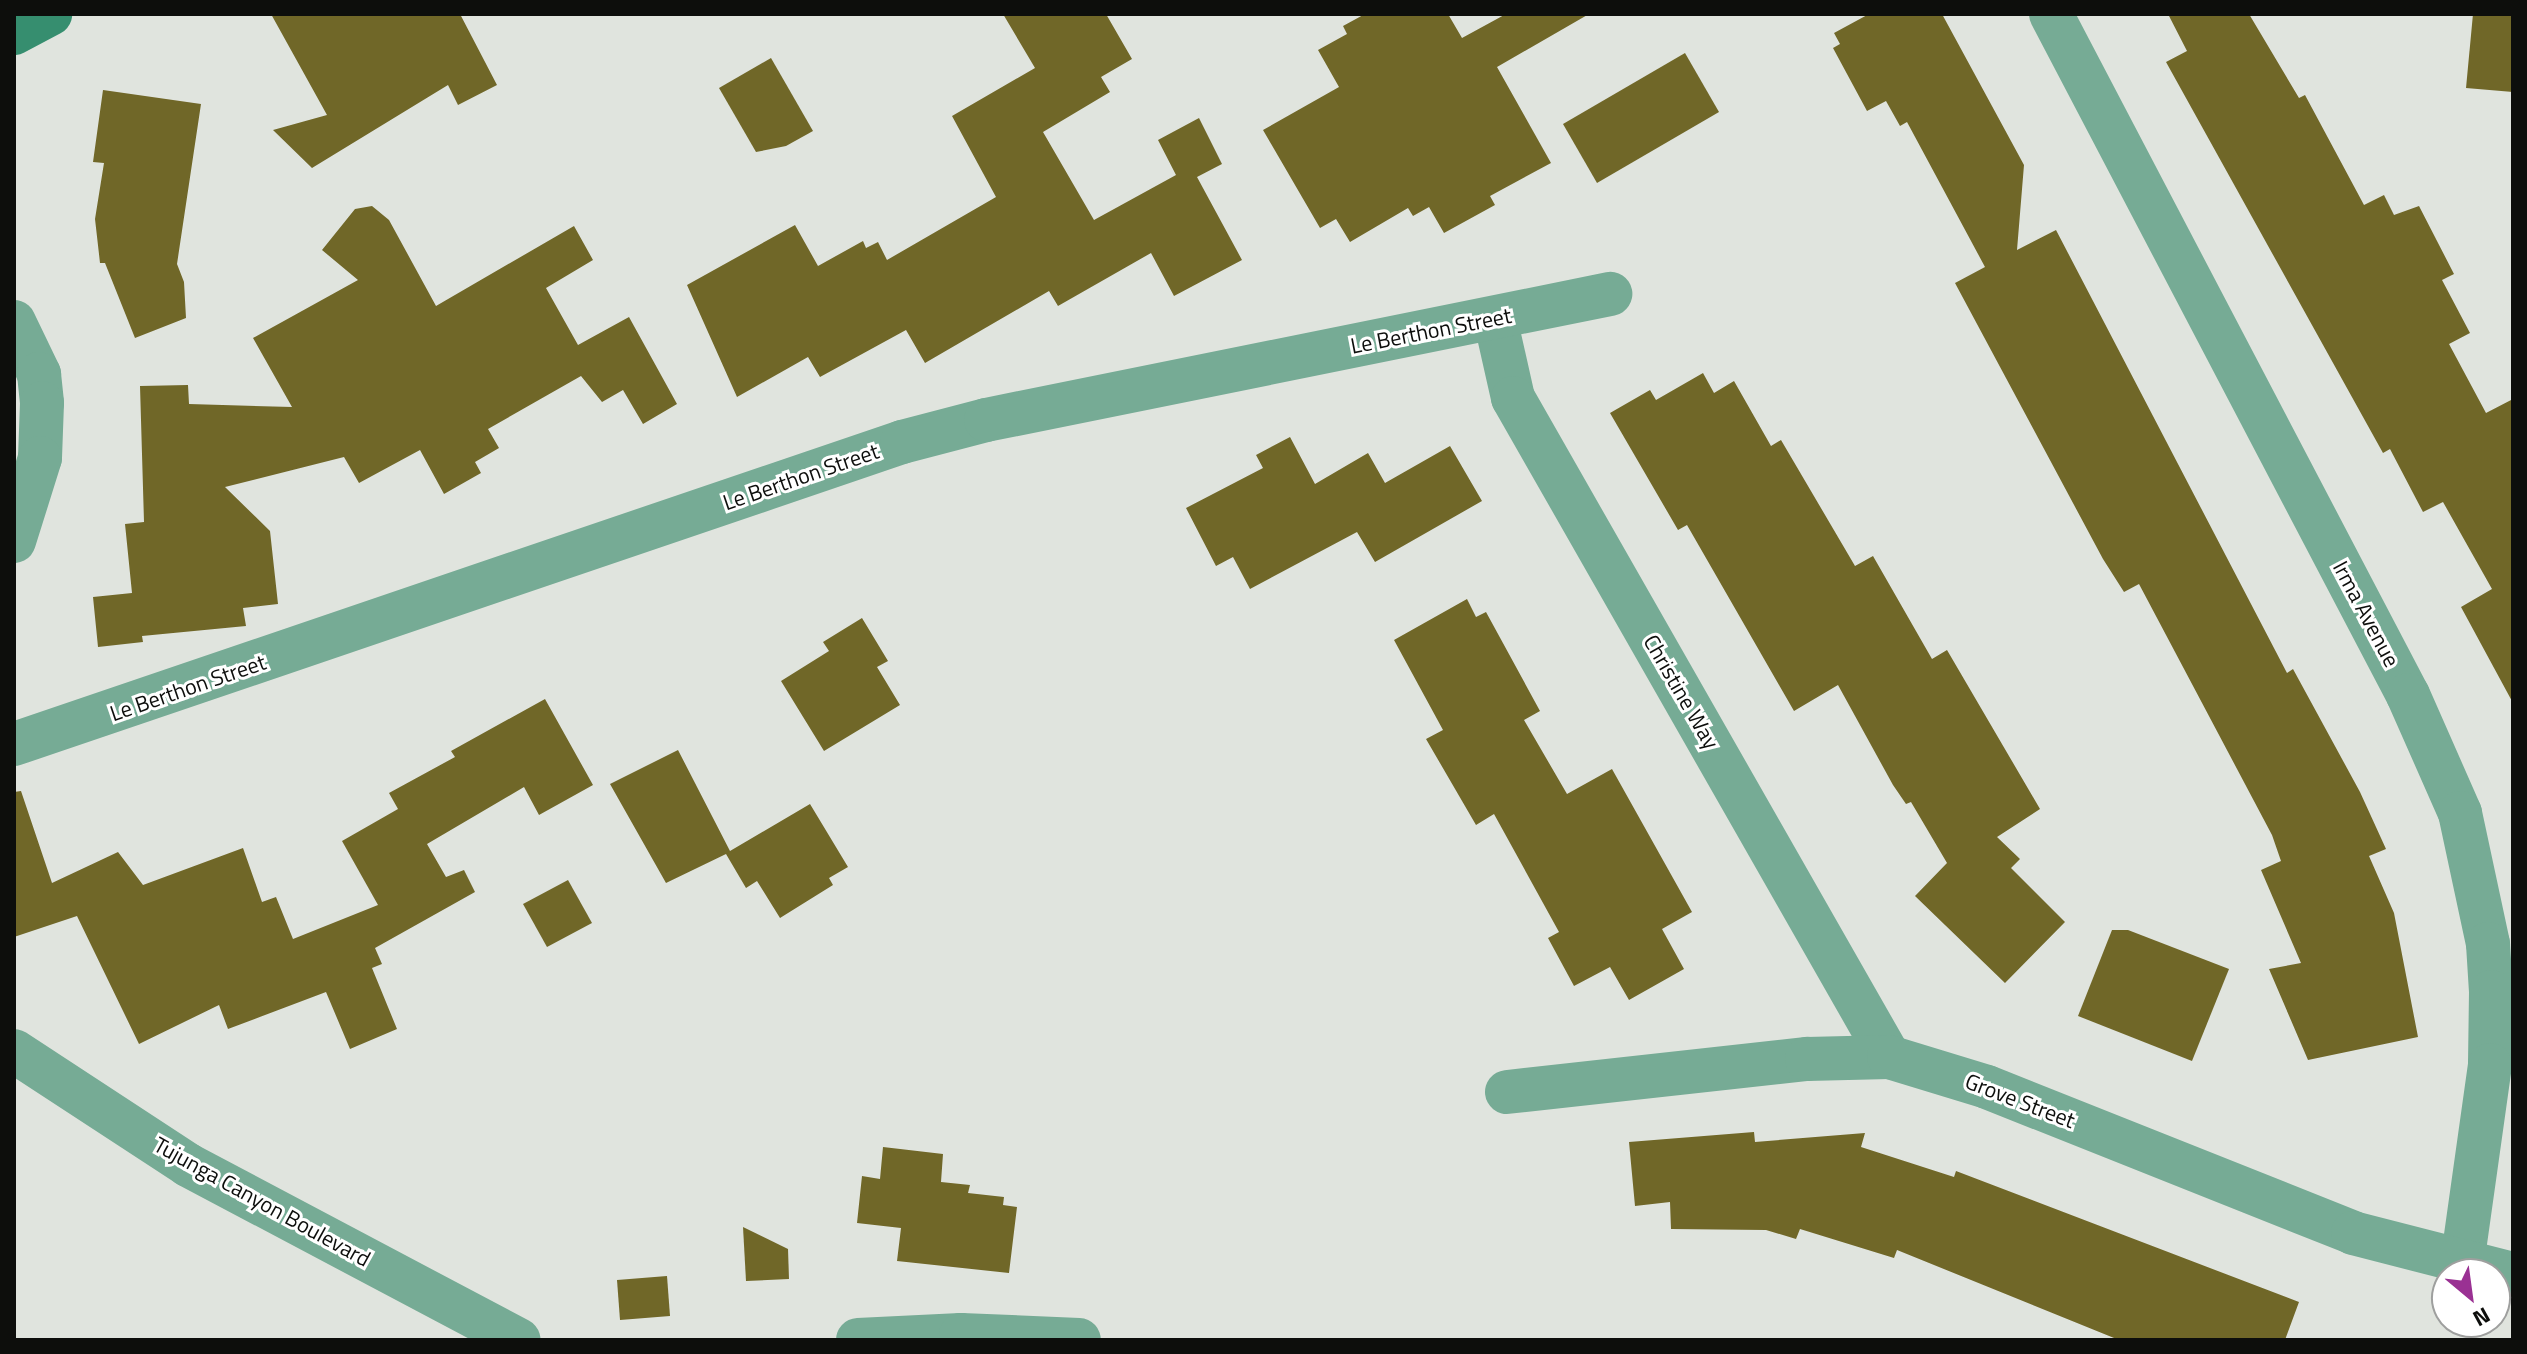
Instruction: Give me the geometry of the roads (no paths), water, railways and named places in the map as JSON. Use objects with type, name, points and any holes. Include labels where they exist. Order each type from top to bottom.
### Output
[{"type":"street","points":[[14,33],[50,14]]},
{"type":"street","name":"Irma Avenue","points":[[2051,14],[2408,695],[2460,813],[2488,944],[2491,992],[2490,1065],[2463,1258]]},
{"type":"street","name":"Le Berthon Street","points":[[14,744],[902,442],[986,420],[1610,294]]},
{"type":"street","name":"Christine Way","points":[[1495,318],[1513,398],[1889,1057]]},
{"type":"street","points":[[14,322],[39,374],[42,403],[40,458],[14,541]]},
{"type":"street","name":"Tujunga Canyon Boulevard","points":[[14,1051],[188,1165],[518,1340]]},
{"type":"street","name":"Grove Street","points":[[1507,1092],[1807,1059],[1889,1057],[1987,1087],[2353,1233],[2441,1258]]},
{"type":"street","points":[[858,1340],[961,1335],[1079,1340]]}]
